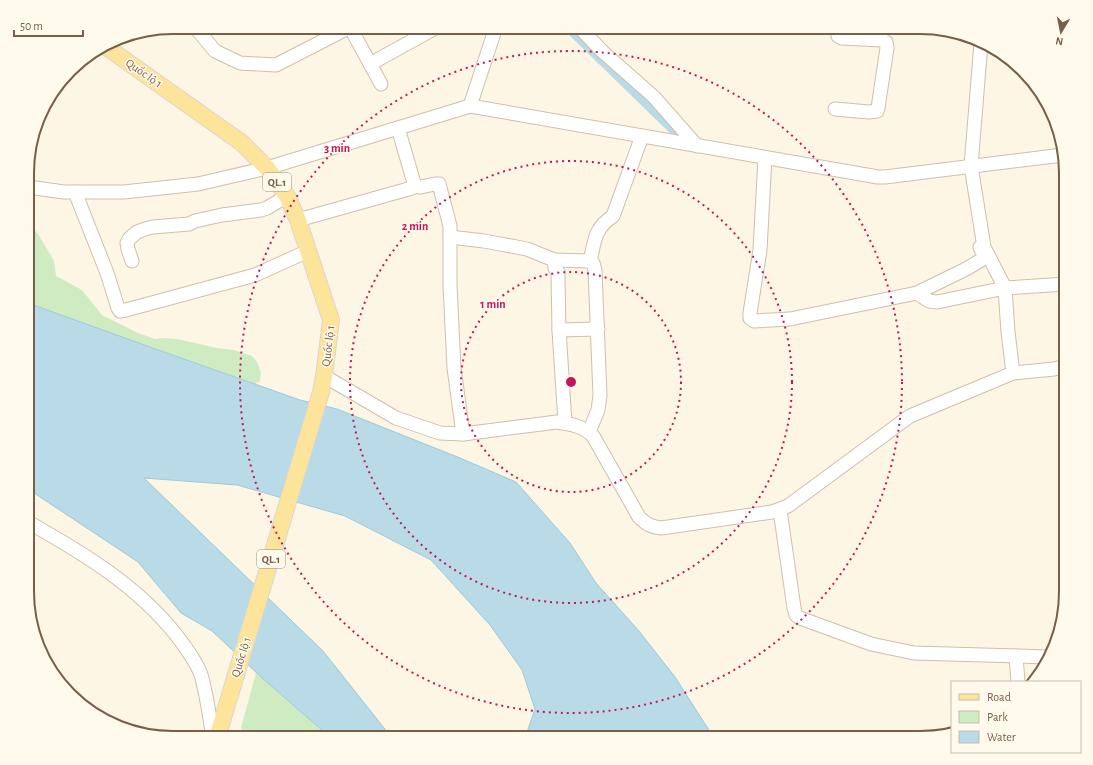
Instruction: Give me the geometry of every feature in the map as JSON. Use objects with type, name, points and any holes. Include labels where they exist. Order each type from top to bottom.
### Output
[{"type":"main road","name":"Quốc lộ 1","points":[[110,49],[242,143],[267,168],[287,196],[298,220],[331,320],[321,392],[218,731]]},
{"type":"street","points":[[203,34],[215,50],[240,63],[276,65],[336,34]]},
{"type":"street","points":[[354,34],[381,84]]},
{"type":"street","points":[[370,64],[424,34]]},
{"type":"street","points":[[470,106],[494,34]]},
{"type":"street","points":[[585,34],[654,97],[697,146]]},
{"type":"street","points":[[835,109],[869,112],[877,110],[887,48],[886,42],[882,40],[842,38],[838,36],[838,34]]},
{"type":"street","points":[[981,49],[971,163],[984,248],[1005,288],[1013,373]]},
{"type":"street","points":[[34,188],[64,192],[124,192],[198,184],[267,168],[470,106],[878,177],[971,163],[1058,155]]},
{"type":"street","points":[[398,128],[414,183],[413,186]]},
{"type":"street","points":[[590,261],[597,231],[604,222],[613,216],[642,136]]},
{"type":"street","points":[[765,158],[760,250],[750,313],[750,318],[757,322],[790,319],[917,293],[983,259],[984,256],[980,246],[983,243]]},
{"type":"street","points":[[298,220],[410,189],[413,186],[421,187],[438,184],[450,226],[450,285],[454,368],[463,434]]},
{"type":"street","points":[[75,192],[120,310],[126,310],[255,274],[308,251]]},
{"type":"street","points":[[132,261],[127,243],[129,239],[137,232],[144,229],[189,224],[222,215],[260,210],[267,208],[287,196]]},
{"type":"street","points":[[450,237],[484,241],[527,249],[554,260],[590,261],[593,263],[595,270],[598,329],[600,402],[589,432]]},
{"type":"street","points":[[554,260],[555,268],[558,272],[559,330],[565,423]]},
{"type":"street","points":[[917,293],[929,301],[937,302],[1005,288],[1059,284]]},
{"type":"street","points":[[559,330],[598,329]]},
{"type":"street","points":[[324,376],[396,418],[440,433],[463,434],[557,422],[581,427],[593,436],[639,517],[649,526],[661,528],[780,510],[798,500],[910,416],[1013,373],[1059,368]]},
{"type":"street","points":[[780,510],[794,608],[796,615],[800,618],[871,644],[914,653],[1043,657]]},
{"type":"street","points":[[34,525],[66,543],[115,576],[143,598],[170,627],[192,656],[201,674],[216,731]]},
{"type":"street","points":[[1016,656],[1018,681]]},
{"type":"green space","points":[[34,229],[54,261],[56,276],[82,290],[102,315],[138,333],[155,339],[177,339],[217,348],[234,350],[252,356],[257,362],[261,373],[260,381],[255,384],[34,305]]},
{"type":"green space","points":[[256,673],[323,731],[243,731],[241,728]]},
{"type":"water","points":[[34,305],[300,400],[337,409],[516,482],[570,543],[596,583],[639,631],[675,677],[710,731],[527,731],[535,709],[522,670],[490,625],[431,560],[345,516],[237,485],[144,478],[323,651],[386,731],[323,731],[261,677],[212,631],[181,613],[138,562],[34,493]]},
{"type":"waterway","points":[[575,34],[681,137]]}]
